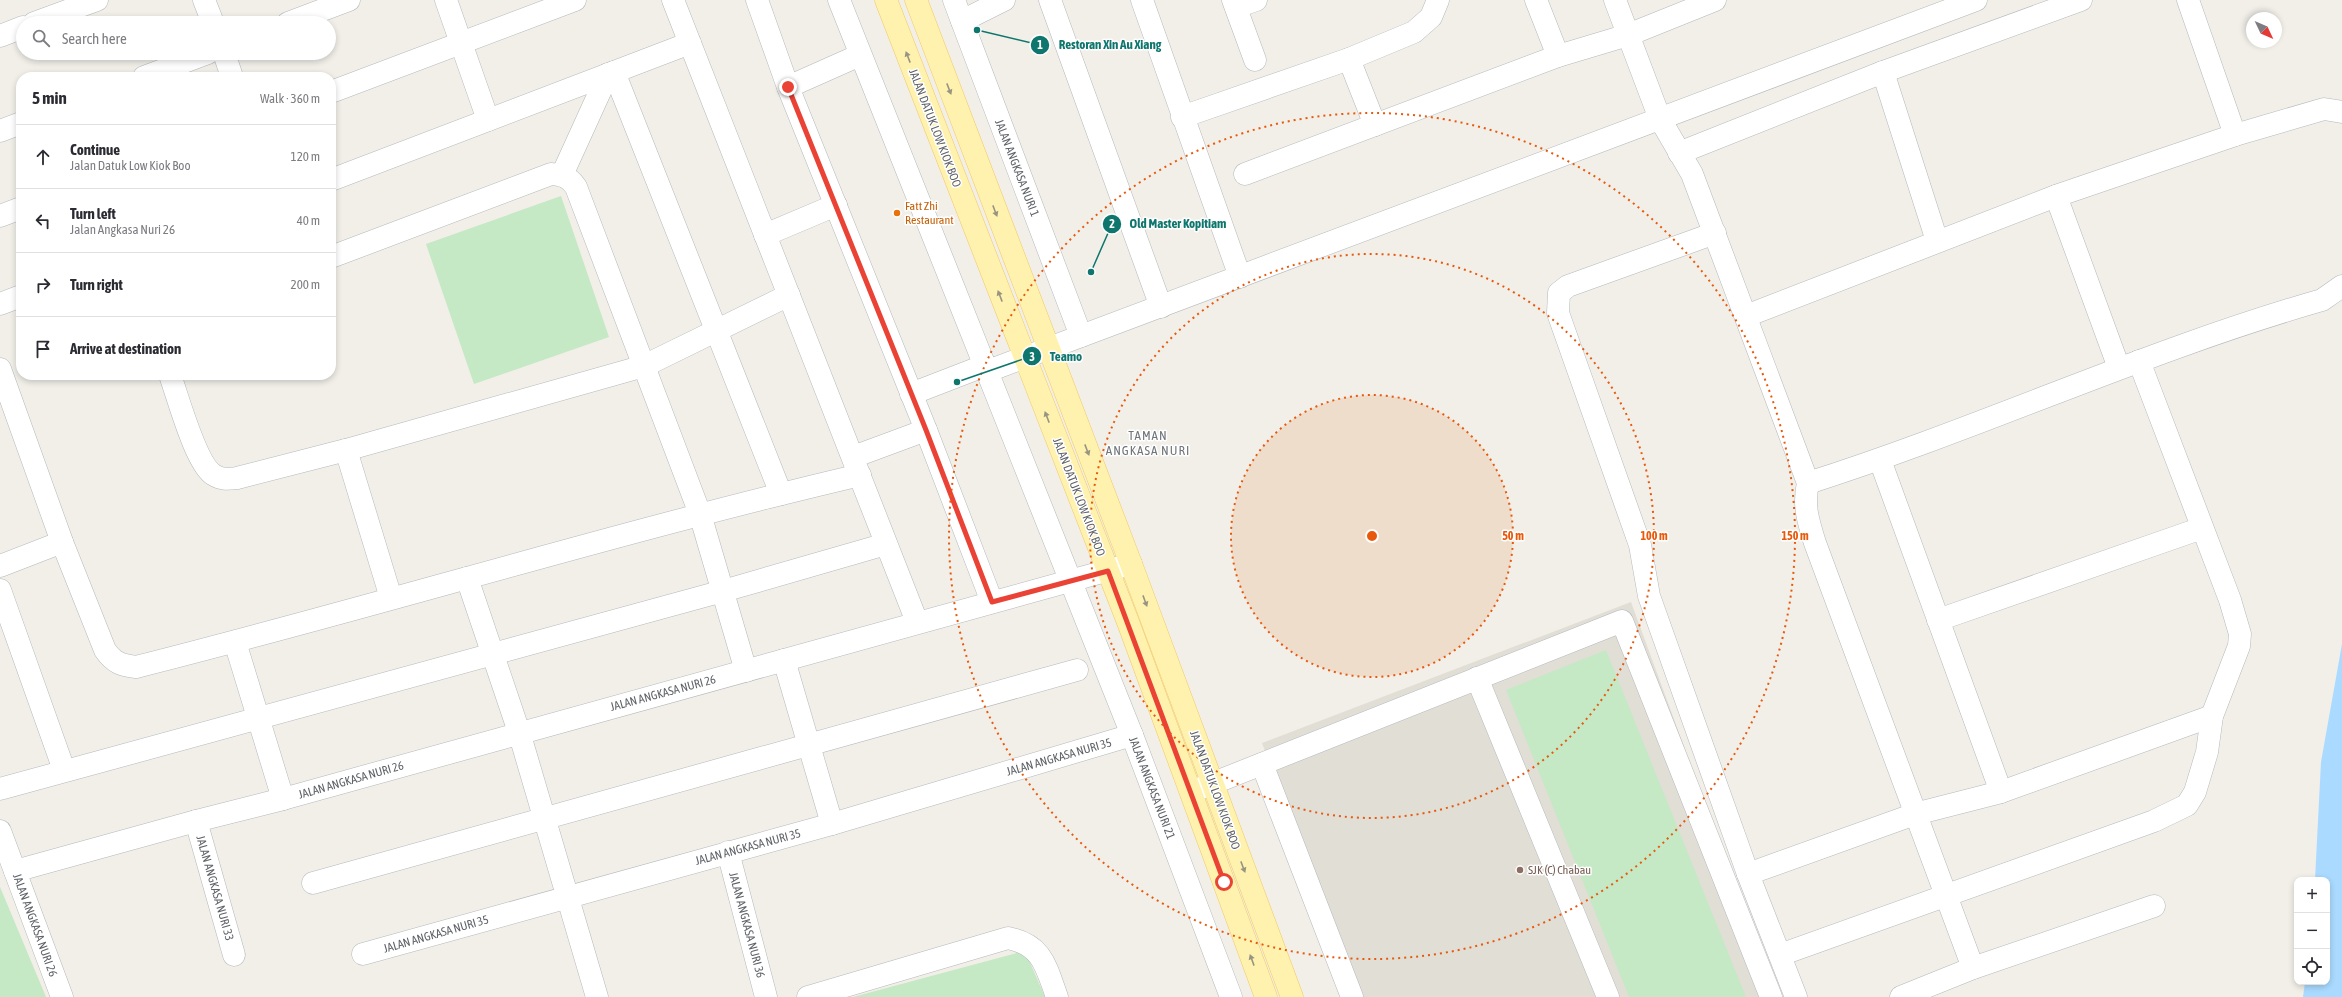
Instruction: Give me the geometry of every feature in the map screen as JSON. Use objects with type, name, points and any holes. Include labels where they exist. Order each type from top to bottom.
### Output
[{"type":"main road","name":"JALAN DATUK LOW KIOK BOO","points":[[886,0],[1108,571],[1266,997]]},
{"type":"main road","name":"JALAN DATUK LOW KIOK BOO","points":[[916,0],[1131,564],[1292,997]]},
{"type":"street","points":[[53,16],[97,0]]},
{"type":"street","points":[[204,0],[210,16]]},
{"type":"street","points":[[307,16],[350,0]]},
{"type":"street","points":[[446,0],[488,120]]},
{"type":"street","points":[[336,90],[575,0]]},
{"type":"street","points":[[673,0],[917,622]]},
{"type":"street","points":[[757,0],[788,87],[926,430],[992,602]]},
{"type":"street","name":"JALAN ANGKASA NURI 21","points":[[840,0],[860,55],[987,368],[1132,735],[1231,997]]},
{"type":"street","name":"JALAN ANGKASA NURI 1","points":[[954,0],[1081,336]]},
{"type":"street","points":[[962,21],[1004,0]]},
{"type":"street","points":[[1050,0],[1161,307]]},
{"type":"street","points":[[1142,0],[1182,118],[1240,277]]},
{"type":"street","points":[[1182,118],[1349,59],[1414,32],[1431,17],[1438,0]]},
{"type":"street","points":[[1536,0],[1558,56]]},
{"type":"street","points":[[1615,0],[1660,119],[1692,174],[1808,483],[1805,497],[1806,514],[1972,968]]},
{"type":"street","points":[[1245,174],[1558,56],[1628,35],[1715,0]]},
{"type":"street","points":[[911,394],[987,368],[1024,358],[1976,0]]},
{"type":"street","points":[[1679,153],[1883,72],[2081,0]]},
{"type":"street","points":[[2188,0],[2235,135]]},
{"type":"street","points":[[1242,2],[1255,60]]},
{"type":"street","points":[[0,36],[16,30]]},
{"type":"street","points":[[336,178],[690,43]]},
{"type":"street","points":[[788,87],[860,55]]},
{"type":"street","points":[[1349,59],[1375,125]]},
{"type":"street","points":[[157,72],[189,60]]},
{"type":"street","points":[[226,60],[230,72]]},
{"type":"street","points":[[1883,72],[1937,241]]},
{"type":"street","points":[[562,175],[611,73]]},
{"type":"street","points":[[611,73],[717,330],[780,494]]},
{"type":"street","points":[[1746,316],[2056,196],[2235,135],[2324,108],[2342,112]]},
{"type":"street","points":[[0,131],[16,125]]},
{"type":"street","points":[[336,255],[551,174],[562,175],[570,179],[576,187],[700,514],[746,671]]},
{"type":"street","points":[[1780,954],[2154,821],[2186,805],[2195,792],[2201,774],[2212,716],[2237,657],[2240,634],[2230,600],[2202,528],[2056,196]]},
{"type":"street","points":[[765,235],[836,205]]},
{"type":"street","points":[[0,216],[16,210]]},
{"type":"street","points":[[1715,233],[1576,282],[1559,293],[1557,302],[1558,313],[1640,545],[1649,596],[1748,874],[1796,997]]},
{"type":"street","points":[[1808,483],[1880,460],[2129,364],[2322,300],[2342,286]]},
{"type":"street","points":[[172,380],[198,455],[213,475],[224,480],[346,450],[644,366],[789,296]]},
{"type":"street","points":[[0,304],[16,298]]},
{"type":"street","points":[[8,375],[62,542],[105,650],[112,660],[122,665],[136,667],[235,642],[700,514],[780,494],[856,466],[926,430]]},
{"type":"street","points":[[346,450],[391,598]]},
{"type":"street","points":[[1880,460],[2001,792]]},
{"type":"street","points":[[1938,620],[2202,528]]},
{"type":"street","points":[[0,566],[62,542]]},
{"type":"street","points":[[0,789],[64,770],[493,655],[886,544]]},
{"type":"street","name":"JALAN ANGKASA NURI 26","points":[[15,871],[196,821],[283,799],[519,732],[746,671],[917,622],[1131,564]]},
{"type":"street","points":[[466,578],[519,732],[598,997]]},
{"type":"street","points":[[0,590],[64,770]]},
{"type":"street","points":[[1191,792],[1622,621],[1771,997]]},
{"type":"street","points":[[235,642],[283,799]]},
{"type":"street","points":[[784,660],[832,824]]},
{"type":"street","points":[[313,884],[1077,670]]},
{"type":"street","points":[[1477,678],[1608,997]]},
{"type":"street","points":[[1748,874],[1916,814],[2001,792],[2212,716]]},
{"type":"street","name":"JALAN ANGKASA NURI 35","points":[[363,954],[832,824],[1132,735]]},
{"type":"street","points":[[1262,764],[1352,997]]},
{"type":"street","name":"JALAN ANGKASA NURI 33","points":[[196,821],[234,955]]},
{"type":"street","name":"JALAN ANGKASA NURI 26","points":[[0,831],[62,997]]},
{"type":"street","name":"JALAN ANGKASA NURI 36","points":[[728,852],[766,997]]},
{"type":"street","points":[[1901,997],[1972,968],[2154,906]]},
{"type":"street","points":[[808,997],[1008,938],[1029,944],[1045,963],[1057,997]]},
{"type":"shaded area","name":"SJK (C) Chabau","points":[[1631,602],[1776,997],[1359,997],[1262,743]]},
{"type":"green space","points":[[561,196],[609,337],[474,384],[426,244]]},
{"type":"green space","points":[[1606,650],[1746,997],[1629,997],[1506,690]]},
{"type":"green space","points":[[0,887],[46,997],[0,997]]},
{"type":"green space","points":[[1025,951],[1045,997],[853,997]]},
{"type":"water","points":[[2342,644],[2342,997],[2303,997],[2305,985],[2330,985],[2330,877],[2315,877],[2321,762]]},
{"type":"place","name":"Restoran Xin Au Xiang","points":[[977,30]]},
{"type":"place","name":"Fatt Zhi Restaurant","points":[[897,213]]},
{"type":"place","name":"Old Master Kopitiam","points":[[1091,272]]},
{"type":"place","name":"Teamo","points":[[957,382]]},
{"type":"place","name":"SJK (C) Chabau","points":[[1520,870]]},
{"type":"district","name":"TAMAN ANGKASA NURI","points":[[1148,442]]},
{"type":"route","points":[[788,87],[926,430],[992,602],[1108,571],[1224,882]]}]
